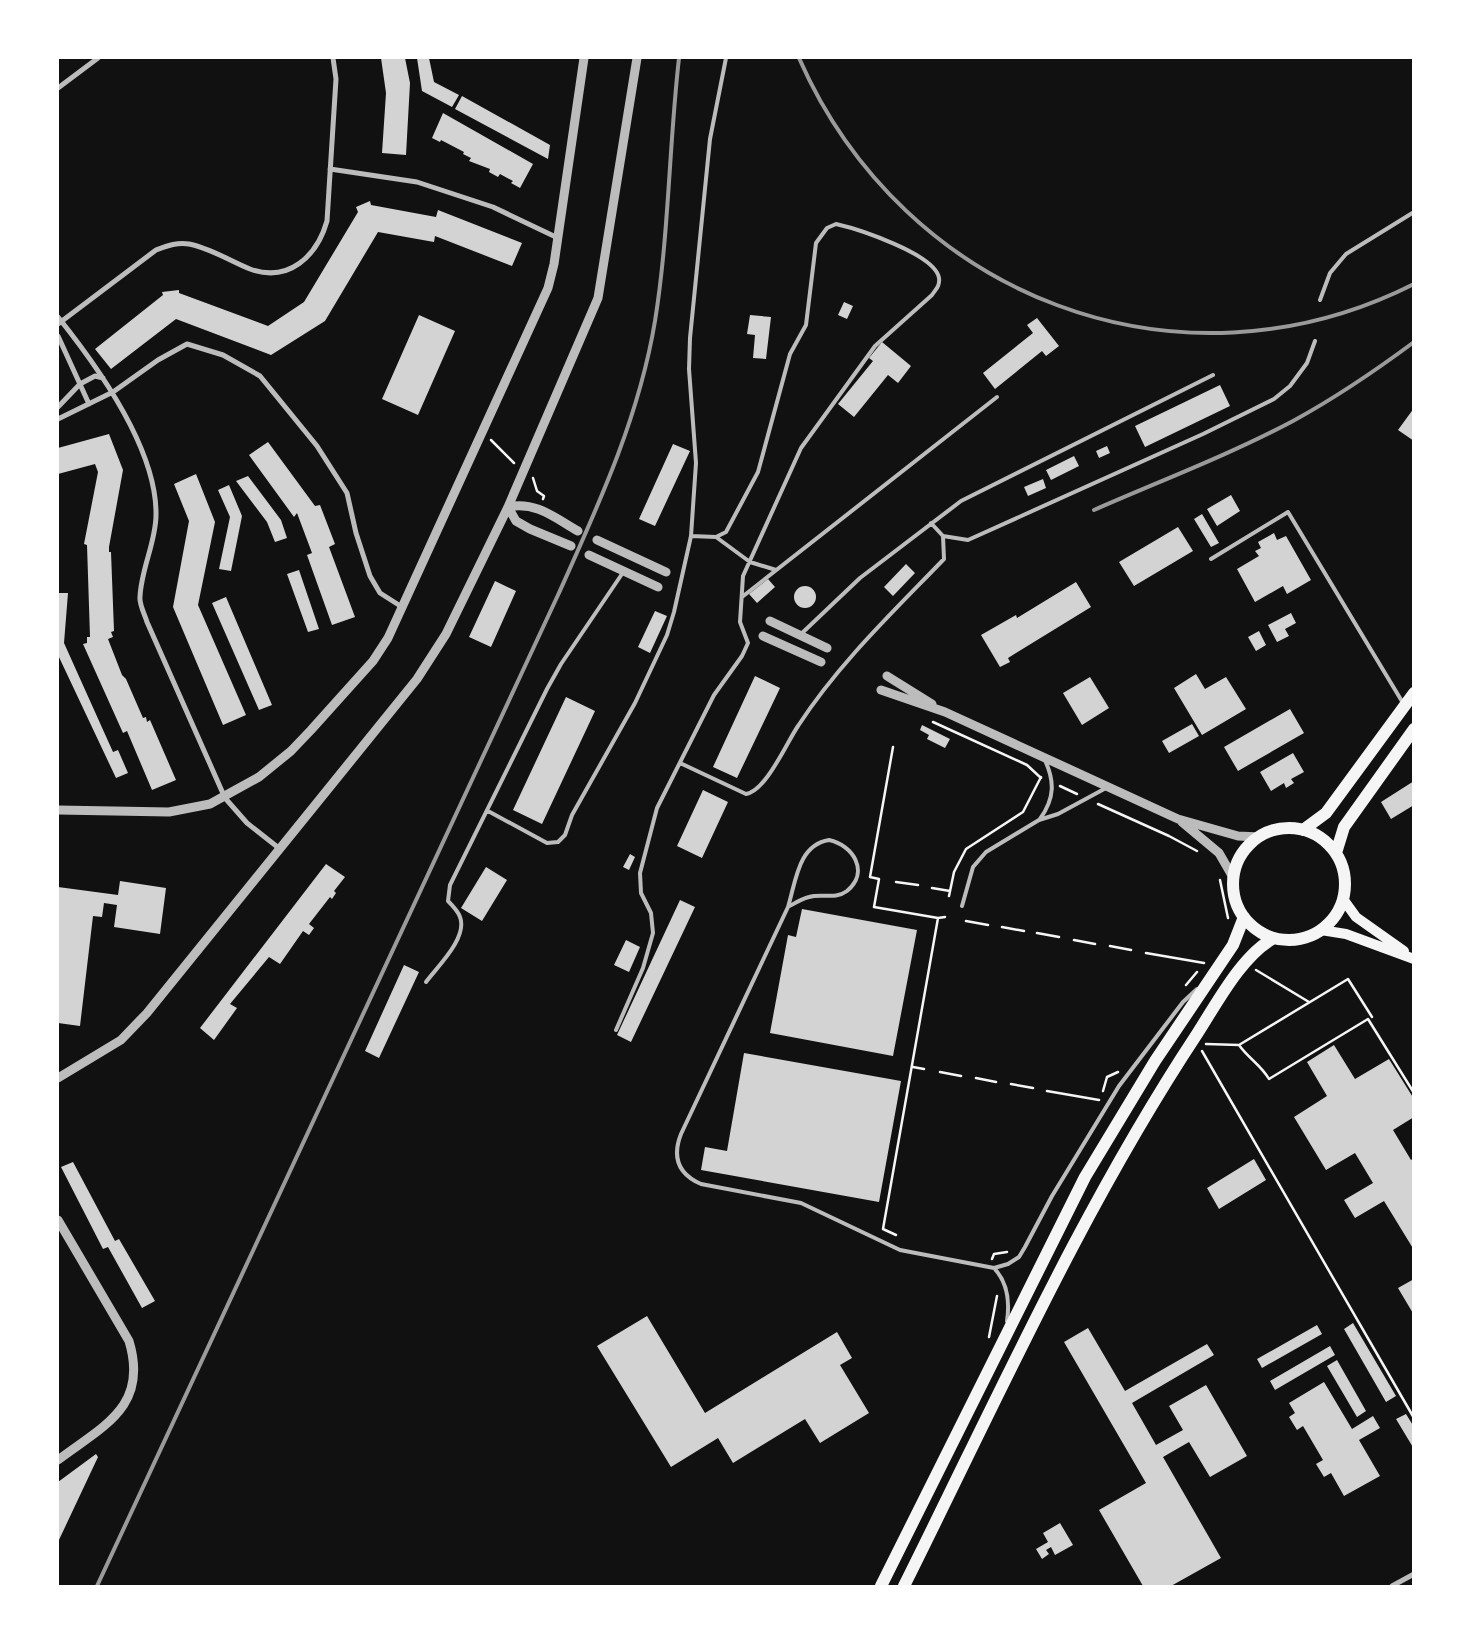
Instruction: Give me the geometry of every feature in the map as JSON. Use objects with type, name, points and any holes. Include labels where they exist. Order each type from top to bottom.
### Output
[{"type":"main road","points":[[1303,830],[1326,813],[1414,693]]},
{"type":"main road","points":[[1336,853],[1340,836],[1347,822],[1414,729]]},
{"type":"main road","points":[[1286,828],[1303,830],[1322,839],[1336,853],[1344,875],[1343,899],[1331,921],[1321,930],[1299,939],[1274,938],[1257,930],[1244,917],[1234,892],[1234,878],[1242,855],[1260,837],[1286,828]]},
{"type":"main road","points":[[1343,899],[1356,917],[1414,958]]},
{"type":"main road","points":[[881,1586],[1085,1177],[1155,1061],[1236,940],[1244,917]]},
{"type":"main road","points":[[1321,930],[1346,934],[1414,958]]},
{"type":"main road","points":[[904,1586],[1078,1235],[1122,1156],[1216,1005],[1256,950],[1274,938]]},
{"type":"street","points":[[86,58],[88,64]]},
{"type":"street","points":[[58,88],[98,58]]},
{"type":"street","points":[[278,852],[224,798],[147,622],[140,598],[156,517],[155,486],[134,434],[113,392],[59,321],[156,250],[173,244],[190,244],[252,270],[266,272],[286,270],[298,265],[312,253],[322,237],[327,221],[336,79],[333,58]]},
{"type":"street","points":[[58,810],[169,812],[210,804],[224,798],[259,777],[291,751],[373,661],[403,607],[548,288],[558,238],[584,58]]},
{"type":"street","points":[[58,1078],[121,1040],[135,1027],[433,658],[508,507],[598,298],[637,58]]},
{"type":"street","points":[[330,169],[417,182],[493,207],[558,238]]},
{"type":"street","points":[[58,336],[89,404]]},
{"type":"street","points":[[58,419],[113,392],[158,360],[187,344],[223,355],[260,376],[317,446],[347,493],[356,533],[370,576],[380,594],[403,607]]},
{"type":"street","points":[[58,408],[80,384],[94,376],[103,379]]},
{"type":"street","points":[[508,507],[522,504],[539,509],[578,531]]},
{"type":"street","points":[[508,507],[516,521],[530,530],[571,546]]},
{"type":"street","points":[[597,540],[666,572]]},
{"type":"street","points":[[590,555],[658,587]]},
{"type":"street","points":[[770,621],[827,648]]},
{"type":"street","points":[[763,636],[821,662]]},
{"type":"street","points":[[888,676],[945,712]]},
{"type":"street","points":[[881,690],[945,712],[1178,819],[1238,836],[1260,837]]},
{"type":"street","points":[[1178,819],[1219,853],[1234,878]]},
{"type":"street","points":[[58,1220],[129,1341],[134,1359],[134,1375],[132,1392],[123,1407],[109,1421],[58,1460]]},
{"type":"street","points":[[1392,1586],[1414,1574]]},
{"type":"lane","points":[[488,810],[547,843],[558,842],[565,834],[572,815],[635,703],[667,635],[691,536],[696,463],[689,369],[690,338],[710,139],[726,58]]},
{"type":"lane","points":[[1320,300],[1330,273],[1346,254],[1414,212]]},
{"type":"lane","points":[[616,1030],[651,944],[653,933],[651,913],[641,893],[640,873],[657,808],[714,695],[742,656],[748,643],[740,622],[743,576],[801,448],[875,346],[932,295],[939,285],[939,276],[934,269],[904,248],[866,231],[836,224],[821,235],[816,243],[806,325],[790,354],[758,472],[726,532],[716,537],[691,536]]},
{"type":"lane","points":[[942,536],[968,540],[1203,434],[1274,399],[1290,386],[1307,363],[1315,341]]},
{"type":"lane","points":[[800,635],[860,578],[960,501],[1213,375]]},
{"type":"lane","points":[[742,596],[997,397]]},
{"type":"lane","points":[[1211,560],[1288,512],[1404,705]]},
{"type":"lane","points":[[680,763],[746,794],[759,788],[799,724],[852,654],[944,558],[942,536],[932,523]]},
{"type":"lane","points":[[716,537],[750,562],[776,570]]},
{"type":"lane","points":[[426,982],[455,945],[461,929],[460,917],[448,901],[450,885],[547,689],[561,664],[624,571]]},
{"type":"lane","points":[[1039,820],[1048,808],[1053,789],[1050,772],[1042,756]]},
{"type":"lane","points":[[962,906],[971,872],[979,859],[1039,820],[1058,814],[1108,787]]},
{"type":"lane","points":[[788,907],[810,896],[829,897],[839,895],[847,890],[857,873],[854,854],[847,846],[829,840],[819,842],[810,847],[804,855],[788,907],[681,1134],[677,1145],[679,1165],[687,1176],[701,1184],[801,1203],[900,1250],[994,1268],[1008,1264],[1019,1257],[1052,1196],[1119,1086],[1183,1002],[1212,975]]},
{"type":"lane","points":[[994,1268],[1004,1283],[1008,1298],[1005,1336]]},
{"type":"path","points":[[932,721],[1027,765],[1041,778],[1023,812],[966,849],[954,872],[949,896]]},
{"type":"path","points":[[893,747],[870,877],[879,879],[874,907],[938,918],[945,917]]},
{"type":"path","points":[[1058,785],[1079,795]]},
{"type":"path","points":[[1093,801],[1169,836],[1200,854]]},
{"type":"path","points":[[1219,874],[1228,921]]},
{"type":"path","points":[[896,882],[918,886]]},
{"type":"path","points":[[932,888],[950,891]]},
{"type":"path","points":[[896,1235],[883,1229],[938,918]]},
{"type":"path","points":[[966,921],[988,925]]},
{"type":"path","points":[[1002,927],[1024,931]]},
{"type":"path","points":[[1037,934],[1059,937]]},
{"type":"path","points":[[1074,940],[1095,944]]},
{"type":"path","points":[[1110,946],[1130,950]]},
{"type":"path","points":[[1146,953],[1204,963]]},
{"type":"path","points":[[1256,970],[1310,1002]]},
{"type":"path","points":[[1205,1044],[1240,1045],[1348,978],[1372,1017]]},
{"type":"path","points":[[1240,1045],[1247,1056],[1262,1067],[1269,1079],[1368,1019],[1414,1093]]},
{"type":"path","points":[[1201,1049],[1414,1418]]},
{"type":"path","points":[[912,1067],[924,1069]]},
{"type":"path","points":[[940,1072],[961,1076]]},
{"type":"path","points":[[1104,1091],[1107,1077]]},
{"type":"path","points":[[976,1078],[996,1082]]},
{"type":"path","points":[[1011,1084],[1033,1088]]},
{"type":"path","points":[[1047,1091],[1099,1100]]},
{"type":"path","points":[[987,1342],[995,1310],[997,1292]]},
{"type":"building","points":[[381,58],[405,58],[410,83],[406,155],[382,153],[386,93]]},
{"type":"building","points":[[417,58],[429,58],[434,82],[459,95],[452,107],[422,91]]},
{"type":"building","points":[[462,96],[550,145],[548,159],[455,109]]},
{"type":"building","points":[[443,113],[533,164],[520,188],[511,183],[513,181],[500,174],[498,177],[489,172],[490,169],[469,161],[471,158],[463,154],[464,152],[441,140],[440,142],[432,138]]},
{"type":"building","points":[[370,201],[371,205],[436,217],[438,210],[522,243],[512,266],[435,236],[434,242],[378,232],[325,321],[271,355],[176,319],[111,369],[95,349],[163,295],[162,292],[179,290],[179,293],[268,326],[304,302],[358,212],[356,207]]},
{"type":"building","points":[[844,302],[853,306],[847,319],[838,315]]},
{"type":"building","points":[[419,315],[455,331],[418,415],[382,399]]},
{"type":"building","points":[[750,315],[771,317],[766,359],[753,358],[755,335],[747,334]]},
{"type":"building","points":[[1037,318],[1059,346],[1046,356],[1042,351],[995,389],[983,373],[1033,333],[1027,325]]},
{"type":"building","points":[[882,342],[911,366],[898,383],[888,375],[854,417],[838,404],[873,361],[869,358]]},
{"type":"building","points":[[1220,385],[1230,406],[1145,447],[1135,426]]},
{"type":"building","points":[[1414,408],[1414,441],[1398,430]]},
{"type":"building","points":[[109,434],[123,470],[109,547],[109,552],[111,552],[114,631],[111,632],[113,637],[108,639],[122,675],[126,679],[143,718],[146,717],[147,722],[150,720],[176,780],[152,790],[127,731],[123,733],[83,644],[87,643],[87,637],[90,637],[87,545],[84,544],[98,472],[95,464],[58,474],[58,448]]},
{"type":"building","points":[[268,442],[315,506],[320,505],[335,544],[329,547],[355,617],[332,625],[307,555],[312,553],[297,513],[294,517],[249,455]]},
{"type":"building","points":[[673,444],[690,451],[655,526],[639,519]]},
{"type":"building","points":[[1107,446],[1110,453],[1099,458],[1096,451]]},
{"type":"building","points":[[1074,456],[1079,466],[1051,480],[1046,470]]},
{"type":"building","points":[[196,474],[215,522],[198,605],[246,715],[223,725],[173,607],[189,521],[174,484]]},
{"type":"building","points":[[248,476],[281,520],[287,538],[275,542],[267,522],[236,481]]},
{"type":"building","points":[[1043,479],[1046,488],[1028,496],[1024,487]]},
{"type":"building","points":[[229,485],[242,516],[231,571],[219,569],[230,517],[218,490]]},
{"type":"building","points":[[1231,495],[1240,511],[1217,526],[1207,509]]},
{"type":"building","points":[[1202,514],[1219,543],[1211,547],[1194,519]]},
{"type":"building","points":[[1178,527],[1193,551],[1134,586],[1119,562]]},
{"type":"building","points":[[1274,533],[1277,540],[1286,536],[1311,580],[1287,594],[1283,586],[1255,602],[1237,569],[1259,556],[1255,551],[1261,548],[1258,542]]},
{"type":"building","points":[[906,564],[915,573],[893,596],[884,587]]},
{"type":"building","points":[[299,570],[319,629],[308,632],[287,574]]},
{"type":"building","points":[[768,579],[775,587],[757,603],[749,594]]},
{"type":"building","points":[[495,581],[516,591],[491,647],[469,637]]},
{"type":"building","points":[[1076,582],[1091,607],[1008,658],[1010,662],[1000,667],[981,635],[1016,615],[1017,618]]},
{"type":"building","points":[[805,586],[813,589],[816,597],[813,605],[805,608],[797,605],[794,597],[797,589]]},
{"type":"building","points":[[58,593],[68,593],[64,643],[113,752],[118,750],[128,773],[116,778],[58,655]]},
{"type":"building","points":[[226,597],[272,705],[259,710],[212,603]]},
{"type":"building","points":[[655,611],[667,616],[650,653],[638,647]]},
{"type":"building","points":[[1291,613],[1296,623],[1285,629],[1289,636],[1277,642],[1268,625]]},
{"type":"building","points":[[1259,631],[1266,645],[1256,651],[1248,637]]},
{"type":"building","points":[[1196,674],[1205,689],[1226,677],[1246,709],[1202,735],[1174,688]]},
{"type":"building","points":[[755,676],[780,688],[737,778],[713,767]]},
{"type":"building","points":[[1090,677],[1109,708],[1082,725],[1063,693]]},
{"type":"building","points":[[566,697],[595,711],[542,824],[513,810]]},
{"type":"building","points":[[1290,709],[1304,733],[1238,771],[1224,747]]},
{"type":"building","points":[[1192,724],[1199,736],[1169,753],[1162,741]]},
{"type":"building","points":[[922,725],[950,739],[945,748],[927,739],[929,735],[920,730]]},
{"type":"building","points":[[1293,753],[1304,772],[1291,779],[1294,783],[1286,788],[1284,783],[1271,791],[1260,772]]},
{"type":"building","points":[[1414,781],[1414,805],[1391,819],[1381,802]]},
{"type":"building","points":[[703,790],[728,802],[702,858],[677,846]]},
{"type":"building","points":[[630,854],[635,857],[629,870],[623,867]]},
{"type":"building","points":[[326,864],[345,877],[334,891],[336,893],[332,899],[330,897],[309,924],[314,928],[309,935],[303,931],[280,964],[269,957],[230,1004],[237,1008],[214,1040],[200,1028]]},
{"type":"building","points":[[486,867],[507,880],[482,921],[461,908]]},
{"type":"building","points":[[120,881],[166,888],[160,934],[114,927],[117,905],[104,903],[102,917],[93,916],[80,1026],[58,1023],[58,887],[118,895]]},
{"type":"building","points":[[680,900],[695,907],[631,1042],[617,1035]]},
{"type":"building","points":[[802,909],[917,930],[893,1056],[770,1033],[788,935],[796,937]]},
{"type":"building","points":[[626,940],[640,947],[629,972],[614,965]]},
{"type":"building","points":[[404,965],[419,972],[379,1058],[365,1051]]},
{"type":"building","points":[[1334,1045],[1355,1079],[1389,1059],[1414,1099],[1414,1117],[1393,1130],[1411,1160],[1414,1158],[1414,1250],[1384,1201],[1355,1218],[1344,1200],[1373,1183],[1355,1153],[1326,1170],[1294,1117],[1327,1096],[1307,1062]]},
{"type":"building","points":[[744,1053],[901,1081],[879,1202],[701,1170],[705,1147],[727,1151]]},
{"type":"building","points":[[1254,1159],[1266,1180],[1219,1209],[1207,1188]]},
{"type":"building","points":[[73,1162],[115,1241],[119,1239],[155,1301],[142,1308],[108,1247],[103,1249],[61,1167]]},
{"type":"building","points":[[1414,1279],[1414,1315],[1398,1288]]},
{"type":"building","points":[[647,1316],[705,1413],[837,1332],[852,1358],[840,1365],[869,1413],[820,1443],[805,1419],[733,1463],[718,1438],[671,1467],[597,1346]]},
{"type":"building","points":[[1353,1323],[1396,1396],[1386,1402],[1344,1329]]},
{"type":"building","points":[[1317,1325],[1322,1334],[1262,1368],[1257,1359]]},
{"type":"building","points":[[1088,1328],[1125,1391],[1207,1344],[1214,1355],[1132,1403],[1156,1445],[1183,1430],[1169,1406],[1206,1385],[1247,1456],[1210,1477],[1189,1442],[1163,1457],[1221,1558],[1171,1586],[1143,1586],[1099,1510],[1146,1483],[1064,1342]]},
{"type":"building","points":[[1330,1346],[1335,1355],[1275,1390],[1270,1381]]},
{"type":"building","points":[[1337,1360],[1366,1411],[1357,1417],[1327,1366]]},
{"type":"building","points":[[1324,1382],[1352,1429],[1373,1416],[1380,1428],[1359,1440],[1380,1476],[1344,1496],[1331,1473],[1324,1477],[1316,1464],[1323,1460],[1303,1426],[1297,1430],[1289,1417],[1295,1413],[1289,1403]]},
{"type":"building","points":[[1406,1414],[1414,1427],[1414,1449],[1396,1419]]},
{"type":"building","points":[[96,1454],[98,1457],[58,1542],[58,1482]]},
{"type":"building","points":[[1060,1523],[1073,1545],[1055,1555],[1051,1547],[1046,1550],[1049,1554],[1042,1559],[1036,1549],[1048,1542],[1043,1533]]},
{"type":"railway","points":[[97,1586],[558,595],[616,461],[639,392],[655,321],[660,288],[679,58]]},
{"type":"railway","points":[[799,58],[846,141],[906,211],[978,266],[1057,305],[1143,328],[1233,332],[1324,318],[1414,284]]},
{"type":"railway","points":[[1094,510],[1219,456],[1293,421],[1355,384],[1414,342]]}]
